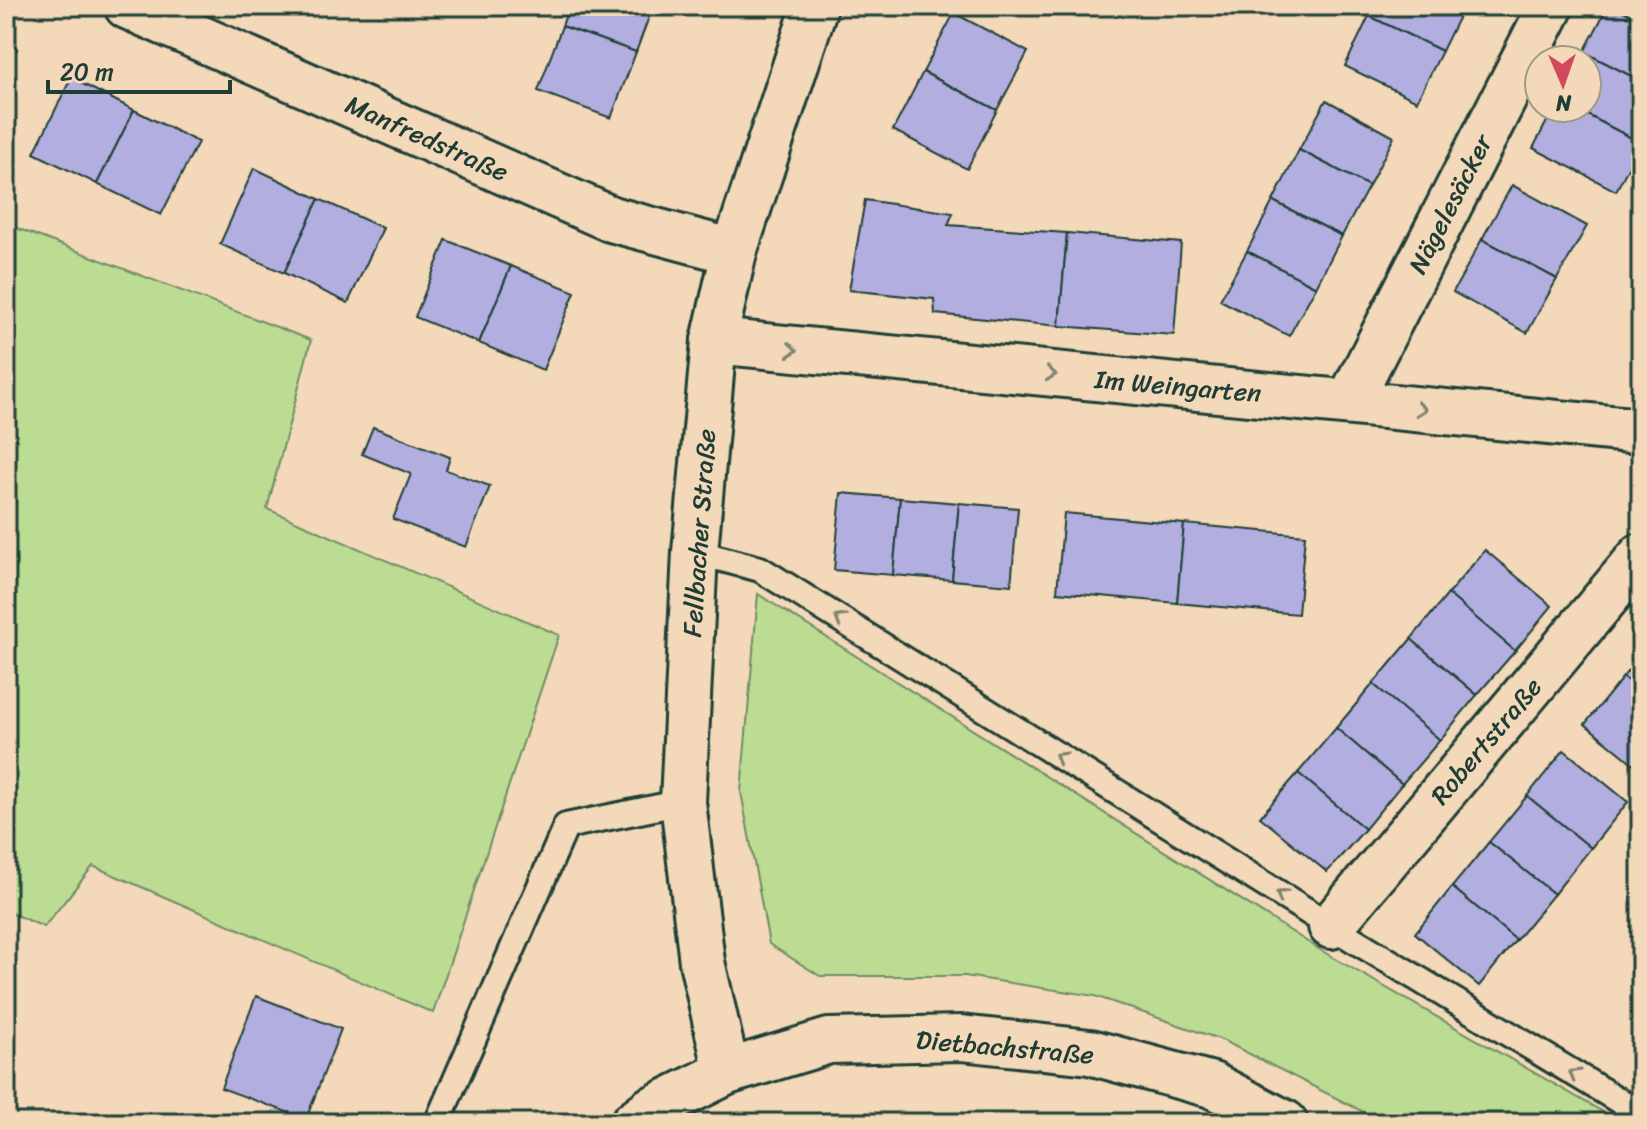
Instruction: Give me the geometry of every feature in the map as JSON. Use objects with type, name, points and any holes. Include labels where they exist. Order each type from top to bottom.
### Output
[{"type":"street","name":"Manfredstraße","points":[[127,6],[611,219],[734,252]]},
{"type":"street","name":"Fellbacher Straße","points":[[727,1072],[702,962],[683,802],[695,552],[714,341],[734,252],[815,6]]},
{"type":"street","name":"Nägelesäcker","points":[[1349,402],[1551,6]]},
{"type":"street","name":"Im Weingarten","points":[[714,341],[1641,431]]},
{"type":"street","name":"Robertstraße","points":[[1331,926],[1641,556]]},
{"type":"street","name":"Dietbachstraße","points":[[633,1123],[650,1110],[727,1072],[829,1041],[961,1038],[1090,1052],[1212,1085],[1285,1123]]},
{"type":"lane","points":[[695,552],[760,569],[1331,926],[1641,1114]]},
{"type":"lane","points":[[437,1123],[566,826],[683,802]]},
{"type":"green space","points":[[6,224],[311,340],[267,509],[559,635],[433,1013],[93,866],[44,927],[6,911]]},
{"type":"green space","points":[[758,594],[1322,951],[1622,1123],[1385,1123],[1222,1040],[1095,996],[965,976],[820,976],[769,944],[741,792]]},
{"type":"building","points":[[569,6],[653,6],[636,52],[562,26]]},
{"type":"building","points":[[1374,6],[1464,6],[1442,51],[1369,16]]},
{"type":"building","points":[[1608,6],[1641,20],[1641,81],[1603,62],[1603,44],[1588,44]]},
{"type":"building","points":[[954,13],[1028,52],[997,110],[923,72]]},
{"type":"building","points":[[1369,16],[1442,51],[1417,101],[1345,66]]},
{"type":"building","points":[[562,26],[636,52],[611,118],[538,91]]},
{"type":"building","points":[[6,43],[17,49],[6,71]]},
{"type":"building","points":[[1603,62],[1641,81],[1641,143],[1603,123]]},
{"type":"building","points":[[923,72],[997,110],[967,169],[893,130]]},
{"type":"building","points":[[71,78],[134,110],[97,184],[34,153]]},
{"type":"building","points":[[1326,100],[1394,137],[1369,186],[1299,150]]},
{"type":"building","points":[[134,110],[198,142],[161,215],[97,184]]},
{"type":"building","points":[[1603,123],[1641,143],[1616,191],[1533,148],[1546,124]]},
{"type":"building","points":[[1299,150],[1369,186],[1342,236],[1273,201]]},
{"type":"building","points":[[254,168],[319,199],[284,273],[220,244]]},
{"type":"building","points":[[1512,185],[1587,226],[1557,279],[1482,239]]},
{"type":"building","points":[[319,199],[383,228],[348,303],[284,273]]},
{"type":"building","points":[[865,200],[953,213],[948,225],[1067,233],[1059,326],[935,314],[934,299],[849,290]]},
{"type":"building","points":[[1273,201],[1342,236],[1316,287],[1247,251]]},
{"type":"building","points":[[1067,233],[1181,243],[1174,335],[1059,326]]},
{"type":"building","points":[[1482,239],[1557,279],[1527,333],[1453,292]]},
{"type":"building","points":[[446,240],[511,266],[479,343],[415,317]]},
{"type":"building","points":[[1247,251],[1316,287],[1289,336],[1220,300]]},
{"type":"building","points":[[511,266],[575,292],[543,370],[479,343]]},
{"type":"building","points":[[373,427],[450,457],[446,470],[490,486],[466,547],[393,519],[411,474],[362,454]]},
{"type":"building","points":[[841,493],[900,498],[893,575],[834,570]]},
{"type":"building","points":[[900,498],[959,503],[952,580],[893,575]]},
{"type":"building","points":[[959,503],[1018,508],[1011,585],[952,580]]},
{"type":"building","points":[[1064,513],[1184,524],[1177,603],[1057,592]]},
{"type":"building","points":[[1184,524],[1305,535],[1298,614],[1177,603]]},
{"type":"building","points":[[1485,550],[1552,606],[1515,651],[1448,594]]},
{"type":"building","points":[[1448,594],[1515,651],[1477,695],[1411,639]]},
{"type":"building","points":[[1411,639],[1477,695],[1440,740],[1373,684]]},
{"type":"building","points":[[1641,654],[1641,692],[1623,677]]},
{"type":"building","points":[[1623,677],[1641,692],[1641,770],[1585,724]]},
{"type":"building","points":[[1373,684],[1440,740],[1402,784],[1336,728]]},
{"type":"building","points":[[1336,728],[1402,784],[1365,829],[1298,773]]},
{"type":"building","points":[[1564,750],[1628,802],[1591,848],[1527,796]]},
{"type":"building","points":[[1298,773],[1365,829],[1327,872],[1260,817]]},
{"type":"building","points":[[1527,796],[1591,848],[1554,894],[1489,842]]},
{"type":"building","points":[[1489,842],[1554,894],[1516,940],[1452,887]]},
{"type":"building","points":[[1452,887],[1516,940],[1479,986],[1415,933]]},
{"type":"building","points":[[256,996],[341,1029],[306,1119],[221,1088]]}]
